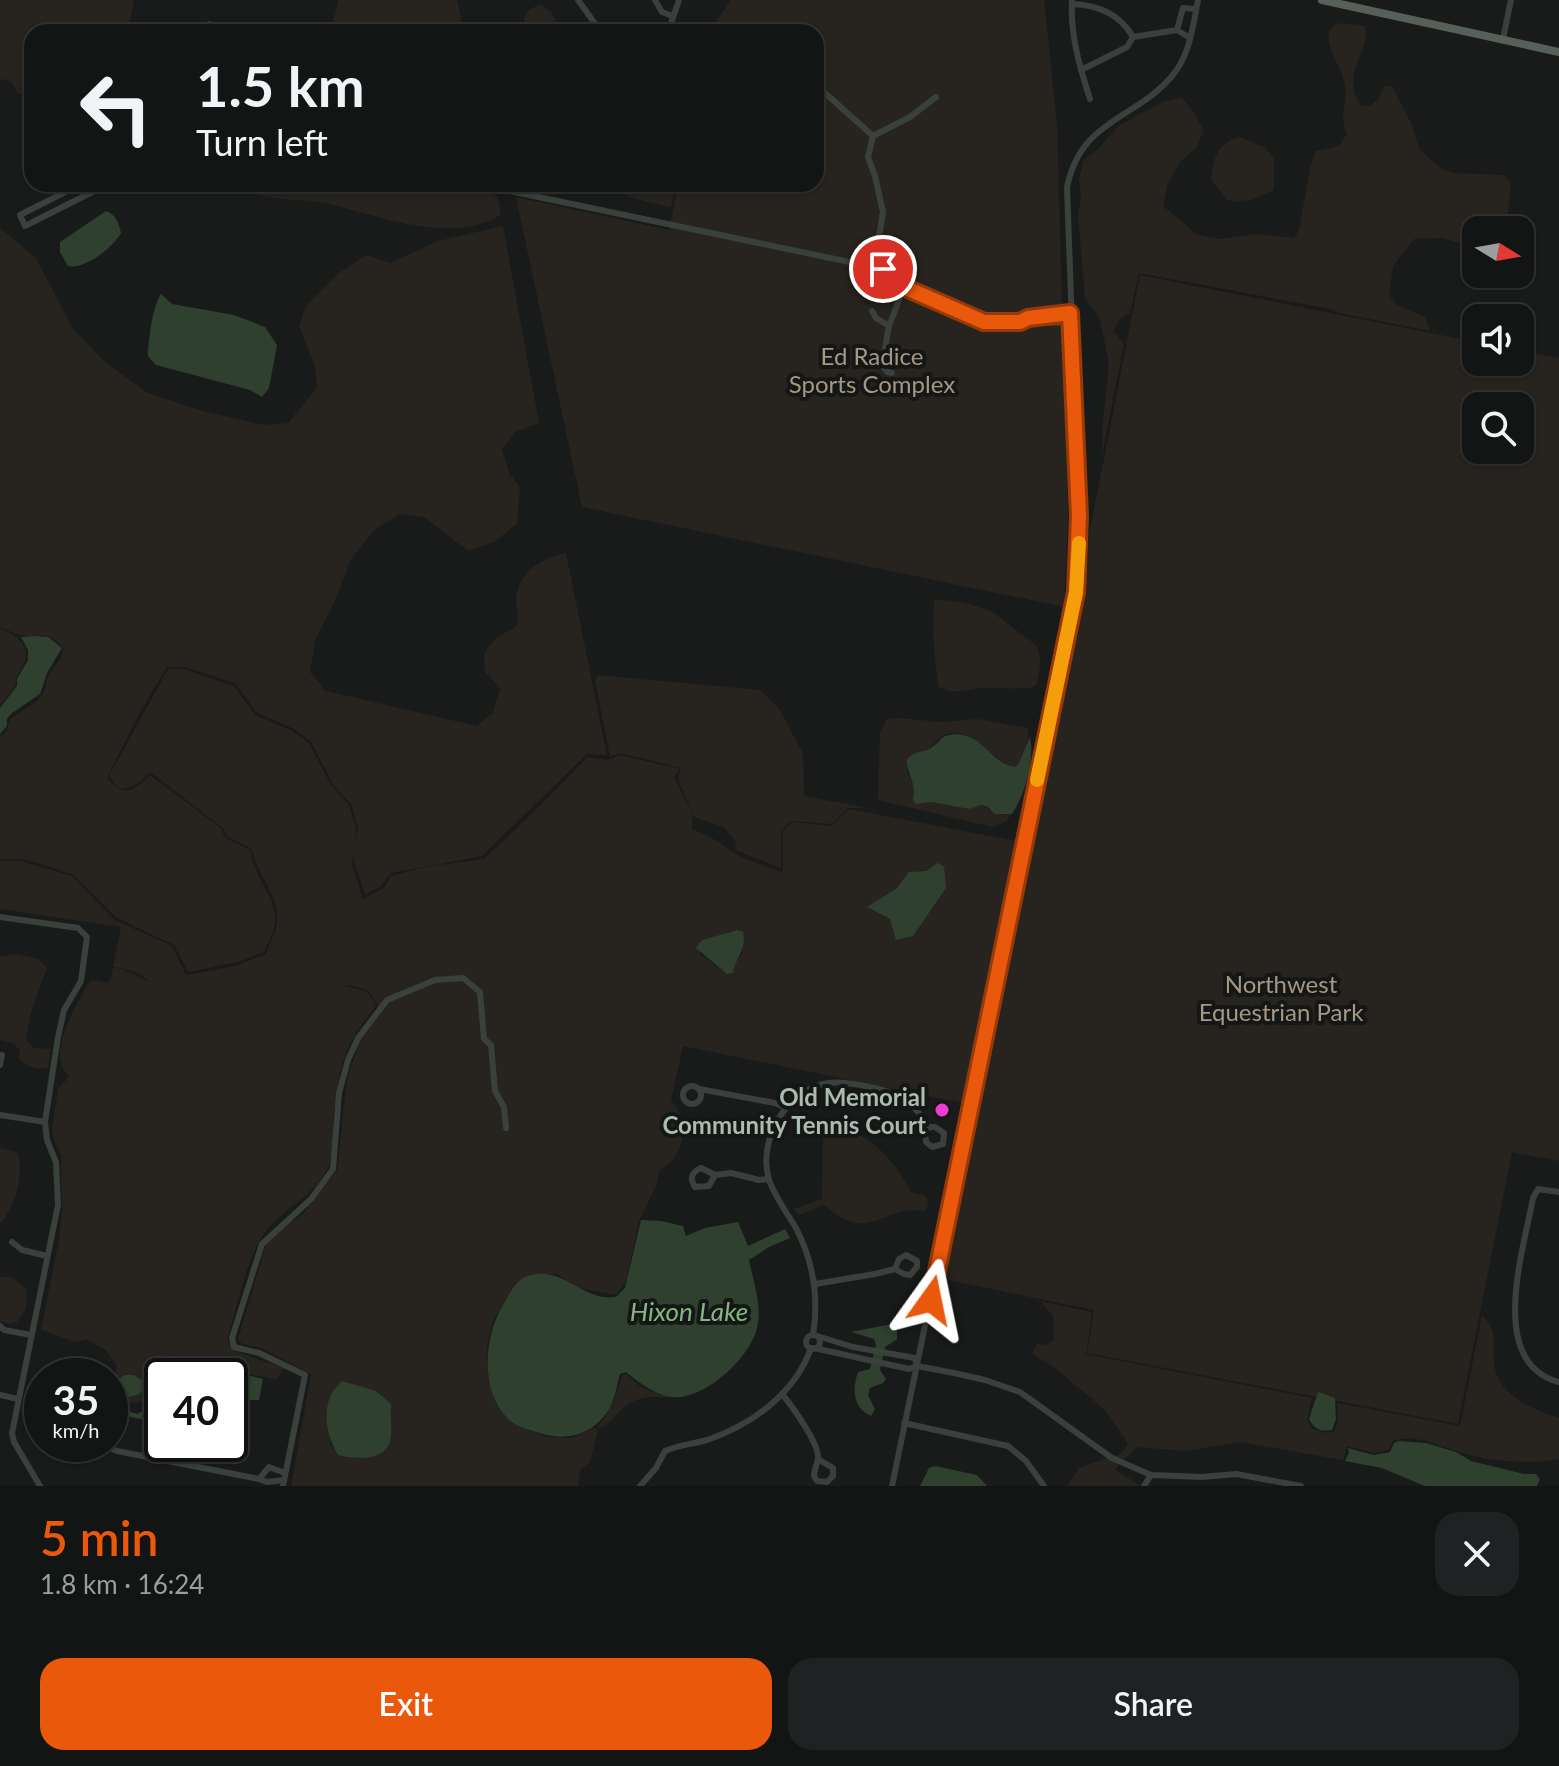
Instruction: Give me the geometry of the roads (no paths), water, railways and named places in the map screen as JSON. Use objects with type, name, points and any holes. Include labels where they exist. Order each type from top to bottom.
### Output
[{"type":"main road","points":[[1322,0],[1559,52]]},
{"type":"street","points":[[578,0],[595,24]]},
{"type":"street","points":[[655,0],[662,12],[672,16]]},
{"type":"street","points":[[892,1486],[1076,592],[1079,516],[1066,199],[1070,172],[1077,155],[1103,127],[1171,77],[1179,67],[1190,38],[1198,0]]},
{"type":"street","points":[[1503,39],[1511,0]]},
{"type":"street","points":[[670,24],[678,1]]},
{"type":"street","points":[[1090,99],[1071,17],[1072,2],[1092,5],[1108,13],[1126,24],[1133,37]]},
{"type":"street","points":[[1177,30],[1183,8],[1196,9]]},
{"type":"street","points":[[1081,70],[1127,47],[1133,37],[1177,30],[1190,38]]},
{"type":"street","points":[[824,92],[873,136]]},
{"type":"street","points":[[883,269],[877,250],[883,212],[868,157],[873,136],[910,117],[936,97]]},
{"type":"street","points":[[65,192],[20,215],[25,226],[92,192]]},
{"type":"street","points":[[514,192],[883,269],[904,287],[984,322],[1070,323]]},
{"type":"street","points":[[892,373],[882,365],[889,326],[904,287]]},
{"type":"street","points":[[897,305],[913,295],[925,298]]},
{"type":"street","points":[[872,311],[876,318],[889,326]]},
{"type":"street","points":[[1020,322],[1028,318],[1070,313]]},
{"type":"street","points":[[0,917],[78,928],[87,937],[81,981],[60,1021],[45,1122],[47,1140],[56,1162],[58,1205],[12,1438],[40,1486]]},
{"type":"street","points":[[284,1480],[305,1375],[259,1353],[234,1347],[232,1338],[262,1244],[311,1199],[333,1169],[339,1093],[348,1060],[358,1038],[387,1000],[435,980],[463,978],[480,992],[484,1039],[491,1045],[495,1091],[504,1107],[506,1128]]},
{"type":"street","points":[[0,1065],[2,1055]]},
{"type":"street","points":[[815,1335],[815,1284],[806,1253],[769,1179],[768,1148],[777,1122],[792,1099],[809,1089],[846,1082],[896,1093],[917,1109],[929,1127]]},
{"type":"street","points":[[699,1089],[775,1103],[786,1108]]},
{"type":"street","points":[[0,1115],[45,1122]]},
{"type":"street","points":[[715,1175],[731,1173],[759,1180],[769,1179]]},
{"type":"street","points":[[1559,1192],[1538,1189],[1533,1198],[1514,1303],[1515,1330],[1530,1365],[1544,1378],[1559,1382]]},
{"type":"street","points":[[12,1242],[22,1250],[47,1256]]},
{"type":"street","points":[[815,1284],[895,1269]]},
{"type":"street","points":[[0,1326],[4,1330],[31,1335]]},
{"type":"street","points":[[815,1335],[869,1350],[915,1358],[917,1366]]},
{"type":"street","points":[[815,1335],[806,1342],[812,1348],[909,1369],[917,1366],[985,1380],[1020,1392],[1112,1458],[1151,1475],[1202,1477],[1236,1474],[1301,1486]]},
{"type":"street","points":[[640,1486],[656,1468],[665,1451],[702,1441],[754,1418],[782,1394],[812,1348]]},
{"type":"street","points":[[881,1362],[883,1353]]},
{"type":"street","points":[[782,1394],[797,1413],[818,1459]]},
{"type":"street","points":[[0,1395],[18,1399]]},
{"type":"street","points":[[904,1423],[1008,1446],[1026,1461],[1044,1486]]},
{"type":"street","points":[[128,1453],[267,1482],[284,1480]]},
{"type":"street","points":[[259,1479],[269,1467],[284,1480]]},
{"type":"street","points":[[1144,1486],[1151,1475]]},
{"type":"water","points":[[106,211],[115,217],[121,233],[98,256],[82,264],[68,266],[60,252],[60,242]]},
{"type":"water","points":[[161,294],[172,304],[234,315],[265,327],[277,345],[269,388],[262,397],[250,390],[156,365],[148,356],[148,350],[153,314]]},
{"type":"water","points":[[21,637],[48,637],[62,648],[47,673],[40,694],[12,713],[0,734],[0,708],[17,686],[17,679],[28,660],[28,650]]},
{"type":"water","points":[[958,734],[975,740],[999,760],[1015,767],[1030,737],[1028,777],[1012,814],[995,814],[981,805],[969,809],[931,802],[916,804],[913,800],[908,758],[931,748],[945,736]]},
{"type":"water","points":[[937,863],[944,866],[946,888],[913,936],[896,940],[890,919],[867,907],[896,889],[909,872],[927,871]]},
{"type":"water","points":[[737,930],[743,932],[744,943],[733,973],[727,974],[696,948],[702,940]]},
{"type":"water","name":"Hixon Lake","points":[[641,1220],[683,1226],[686,1236],[705,1228],[738,1222],[748,1246],[785,1229],[790,1238],[749,1260],[759,1315],[749,1346],[718,1380],[681,1397],[666,1396],[644,1386],[626,1372],[620,1374],[606,1414],[581,1433],[551,1436],[515,1424],[502,1412],[494,1398],[488,1366],[491,1334],[511,1291],[526,1277],[543,1274],[564,1280],[594,1295],[616,1297],[625,1288]]},
{"type":"water","points":[[897,1323],[897,1339],[885,1347],[880,1370],[886,1379],[870,1388],[868,1395],[875,1409],[871,1416],[857,1403],[855,1385],[858,1372],[870,1369],[876,1345],[874,1339],[851,1332]]},
{"type":"water","points":[[128,1375],[143,1381],[140,1394],[128,1397]]},
{"type":"water","points":[[248,1375],[263,1379],[259,1400],[248,1400]]},
{"type":"water","points":[[342,1381],[376,1391],[391,1404],[389,1444],[378,1455],[345,1457],[338,1455],[333,1446],[327,1426],[327,1406]]},
{"type":"water","points":[[1318,1392],[1335,1398],[1336,1419],[1332,1430],[1318,1429],[1309,1419]]},
{"type":"water","points":[[144,1406],[144,1420],[128,1417],[128,1411],[137,1414],[143,1411]]},
{"type":"water","points":[[1398,1441],[1426,1443],[1456,1452],[1471,1461],[1536,1474],[1540,1479],[1537,1486],[1425,1486],[1382,1468],[1345,1461],[1348,1448],[1374,1455],[1390,1452]]},
{"type":"water","points":[[935,1466],[977,1475],[987,1486],[920,1486],[929,1468]]},
{"type":"place","name":"Old Memorial Community Tennis Court","points":[[942,1110]]},
{"type":"park label","name":"Ed Radice Sports Complex","points":[[872,369]]},
{"type":"park label","name":"Northwest Equestrian Park","points":[[1281,997]]}]
